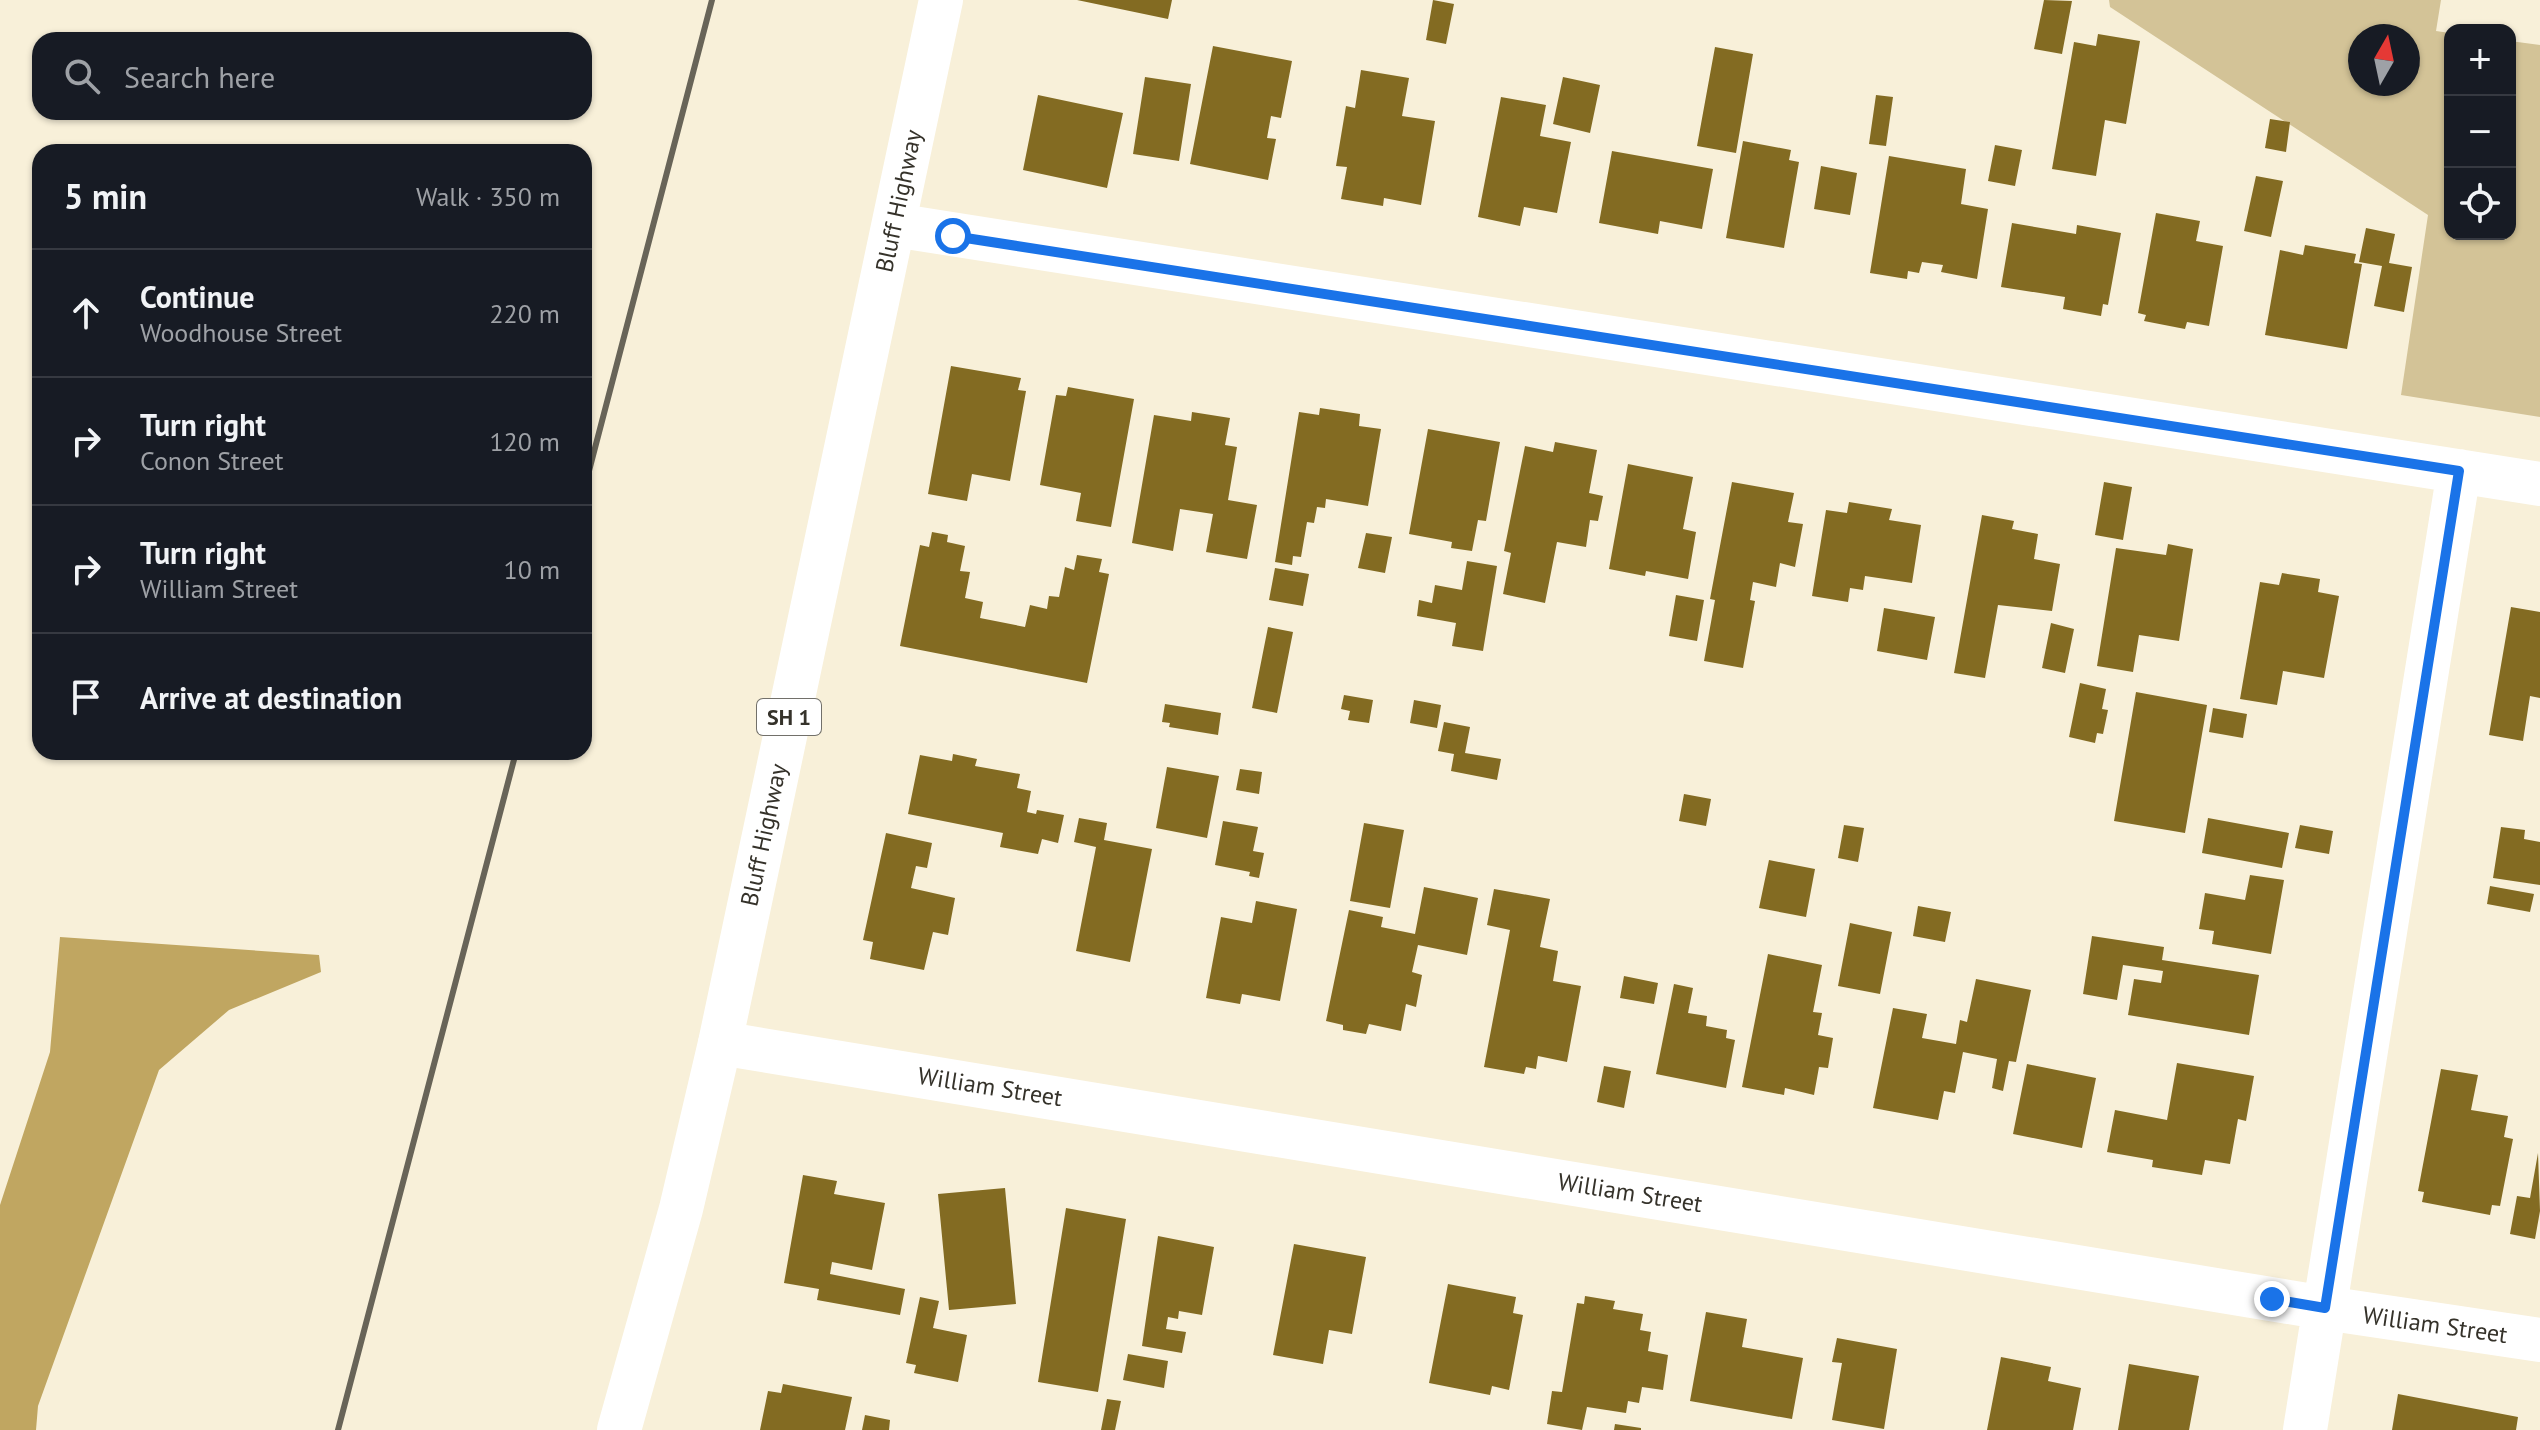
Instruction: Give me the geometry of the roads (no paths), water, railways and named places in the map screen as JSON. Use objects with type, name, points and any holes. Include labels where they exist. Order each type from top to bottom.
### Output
[{"type":"main road","name":"Bluff Highway","points":[[619,1430],[681,1209],[720,1043],[941,0]]},
{"type":"main road","points":[[894,225],[2540,484]]},
{"type":"main road","points":[[2305,1430],[2459,471]]},
{"type":"main road","name":"William Street","points":[[720,1043],[2325,1308],[2540,1340]]},
{"type":"railway","points":[[592,459],[712,0]]},
{"type":"railway","points":[[338,1430],[514,760]]}]
